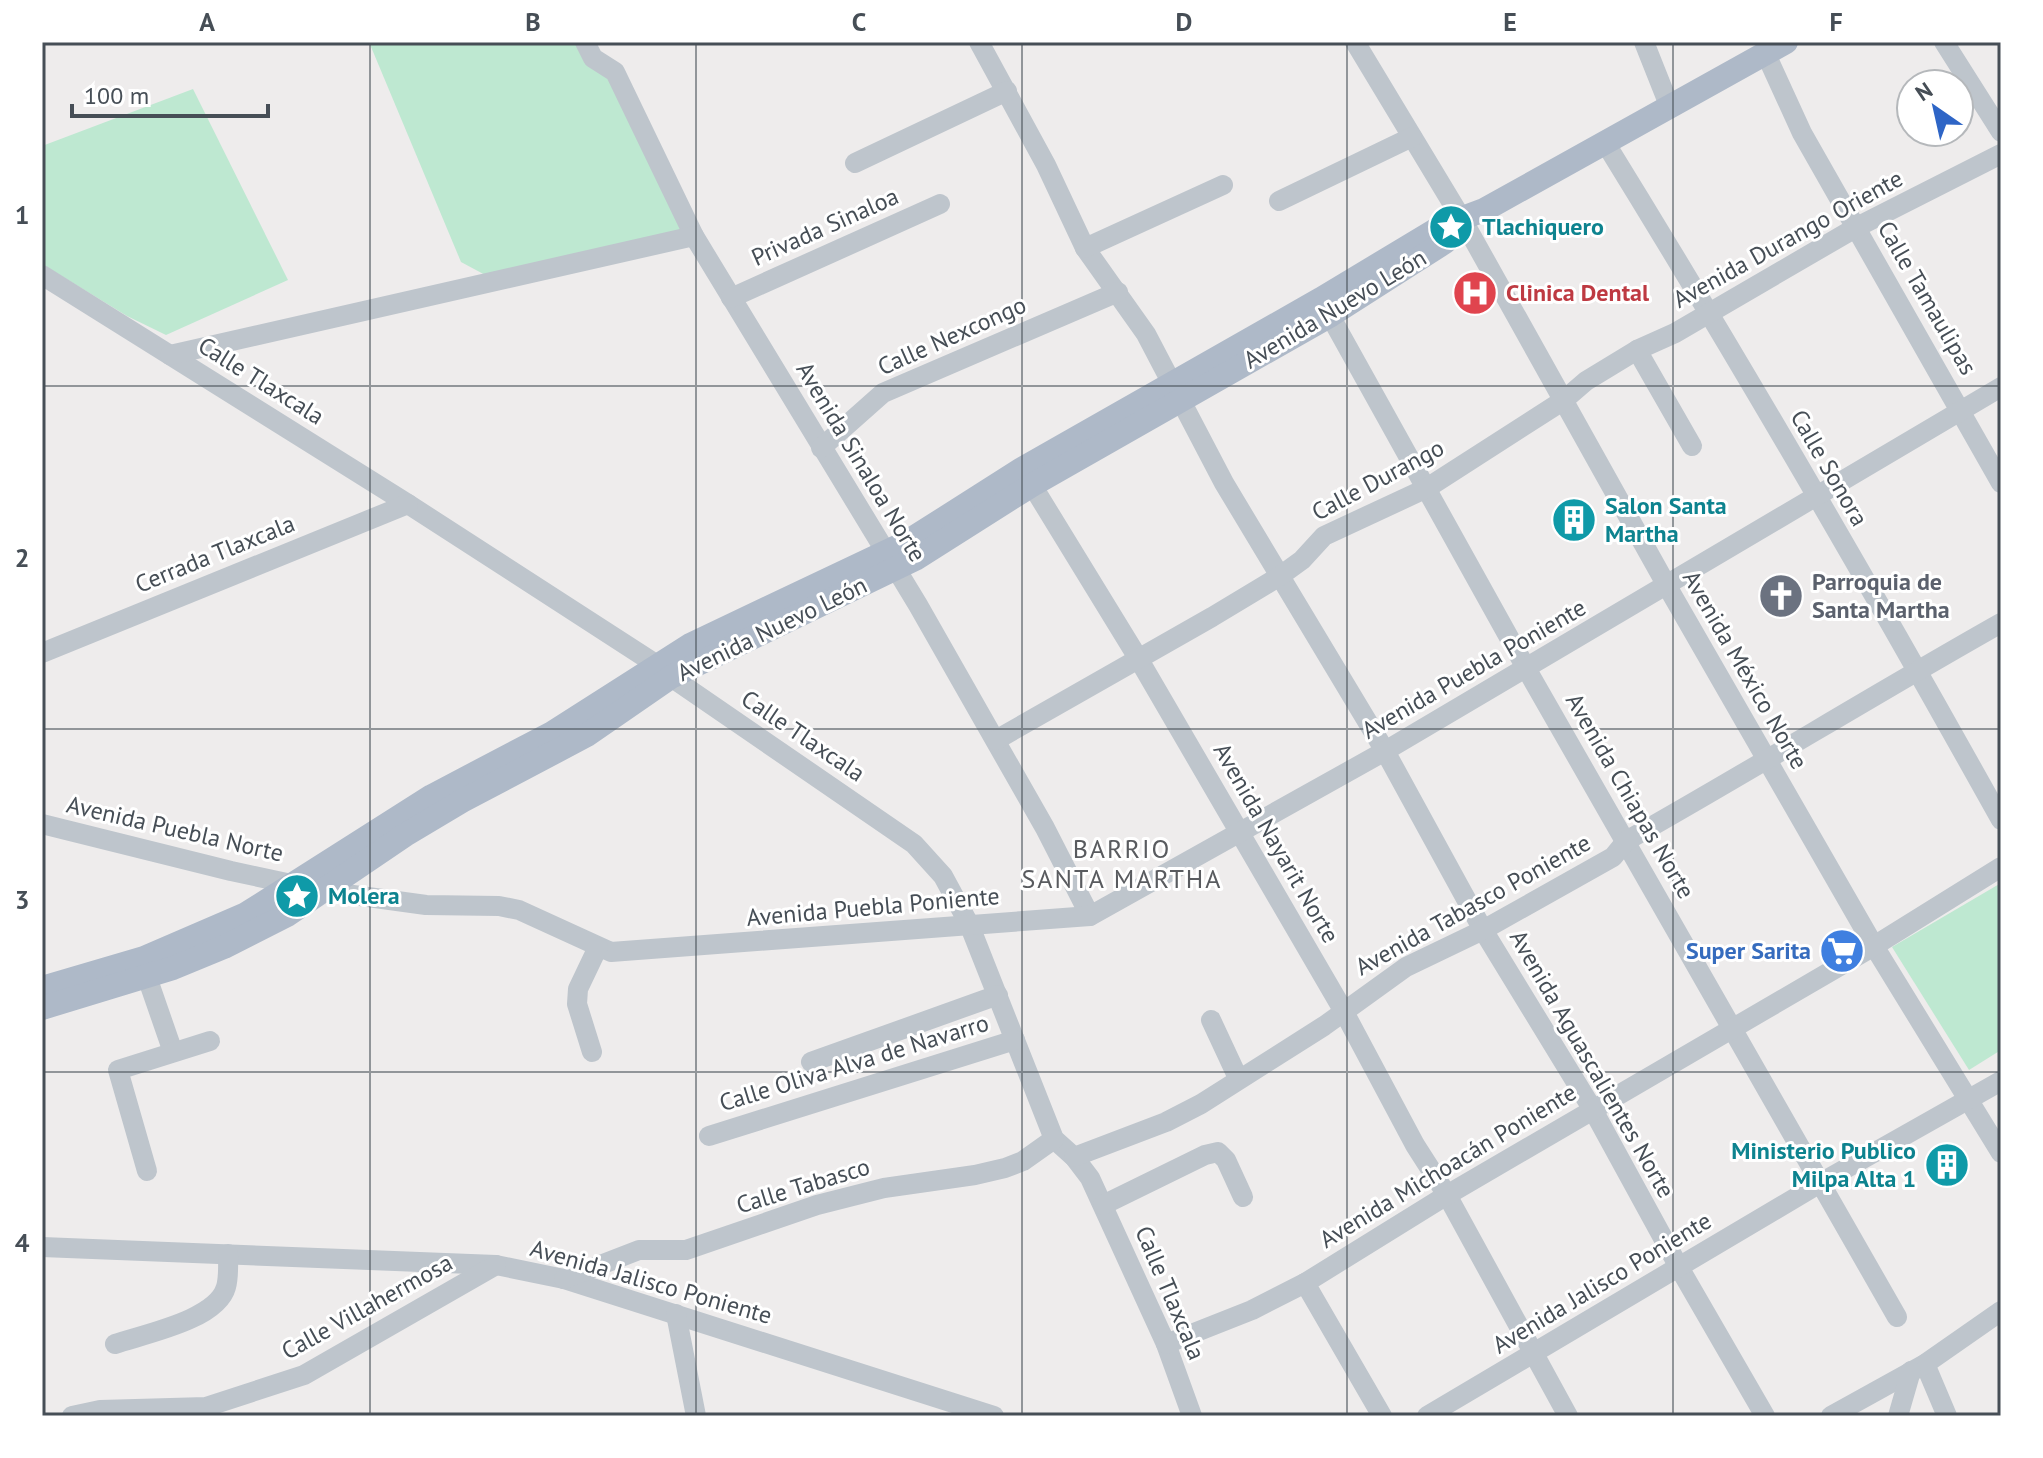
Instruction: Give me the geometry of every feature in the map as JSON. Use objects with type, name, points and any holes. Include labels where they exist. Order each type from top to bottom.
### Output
[{"type":"main road","name":"Avenida Nuevo León","points":[[42,1008],[147,977],[235,942],[287,915],[405,835],[587,735],[664,671],[690,645],[891,561],[1027,477],[1326,307],[1444,225],[1470,218],[1776,47]]},
{"type":"main road","name":"Avenida Nuevo León","points":[[42,988],[158,952],[246,914],[432,796],[664,671]]},
{"type":"street","name":"Avenida Sinaloa Norte","points":[[585,42],[593,58],[615,72],[694,236],[996,740],[1090,916]]},
{"type":"street","name":"Avenida Aguascalientes Norte","points":[[979,42],[1007,91],[1085,248],[1146,334],[1224,483],[1385,751],[1483,930],[1593,1110],[1765,1416]]},
{"type":"street","name":"Avenida México Norte","points":[[1355,42],[1412,137],[1470,218],[1564,400],[1667,586],[1874,946],[2001,1153]]},
{"type":"street","points":[[1644,42],[1669,105]]},
{"type":"street","points":[[1944,42],[2001,132]]},
{"type":"street","name":"Calle Tamaulipas","points":[[1776,47],[1802,133],[2001,483]]},
{"type":"street","points":[[855,163],[1007,91]]},
{"type":"street","points":[[1279,201],[1412,137]]},
{"type":"street","name":"Calle Sonora","points":[[1606,144],[1710,312],[2001,820]]},
{"type":"street","name":"Avenida Durango Oriente","points":[[1564,400],[1586,381],[1637,350],[1675,333],[1857,227],[2001,154]]},
{"type":"street","points":[[1085,248],[1223,185]]},
{"type":"street","name":"Privada Sinaloa","points":[[731,298],[940,204]]},
{"type":"street","points":[[170,355],[694,236]]},
{"type":"street","name":"Calle Tlaxcala","points":[[42,275],[408,504],[664,671],[914,844],[943,876],[969,924],[1054,1139],[1074,1157],[1090,1178],[1166,1344],[1192,1416]]},
{"type":"street","name":"Calle Nexcongo","points":[[821,448],[883,393],[1118,292]]},
{"type":"street","name":"Avenida Chiapas Norte","points":[[1326,307],[1526,668],[1897,1317]]},
{"type":"street","points":[[1637,350],[1692,446]]},
{"type":"street","name":"Avenida Puebla Poniente","points":[[295,884],[426,905],[499,906],[519,910],[598,947],[621,953],[1090,916],[1385,751],[2001,387]]},
{"type":"street","name":"Calle Durango","points":[[996,740],[1280,576],[1302,560],[1324,536],[1427,488],[1564,400]]},
{"type":"street","name":"Avenida Nayarit Norte","points":[[1027,477],[1138,658],[1343,1010],[1415,1145],[1447,1195],[1568,1416]]},
{"type":"street","name":"Cerrada Tlaxcala","points":[[42,653],[408,504]]},
{"type":"street","name":"Avenida Tabasco Poniente","points":[[1074,1157],[1166,1122],[1201,1104],[1324,1026],[1406,967],[1483,930],[1613,857],[1626,841],[2001,623]]},
{"type":"street","name":"Avenida Puebla Norte","points":[[42,824],[295,884]]},
{"type":"street","name":"Avenida Michoacán Poniente","points":[[1166,1344],[1252,1310],[1305,1283],[1447,1195],[1732,1026],[1874,946],[2001,867]]},
{"type":"street","points":[[592,1052],[577,1004],[578,989],[598,947]]},
{"type":"street","points":[[147,977],[173,1052]]},
{"type":"street","points":[[811,1062],[998,995]]},
{"type":"street","points":[[1211,1020],[1238,1078]]},
{"type":"street","name":"Calle Oliva Alva de Navarro","points":[[709,1136],[1015,1040]]},
{"type":"street","points":[[147,1171],[118,1070],[210,1041]]},
{"type":"street","name":"Avenida Jalisco Poniente","points":[[1427,1416],[1680,1269],[1822,1182],[2001,1081]]},
{"type":"street","name":"Calle Tabasco","points":[[564,1279],[639,1250],[686,1250],[817,1205],[884,1188],[1005,1168],[1023,1161],[1054,1139]]},
{"type":"street","points":[[1103,1205],[1205,1155],[1218,1152],[1226,1160],[1243,1197]]},
{"type":"street","name":"Avenida Jalisco Poniente","points":[[42,1247],[496,1265],[564,1279],[994,1416]]},
{"type":"street","points":[[115,1344],[197,1317],[214,1304],[226,1289],[228,1254]]},
{"type":"street","name":"Calle Villahermosa","points":[[72,1416],[100,1410],[206,1407],[304,1375],[496,1265]]},
{"type":"street","points":[[1305,1283],[1382,1416]]},
{"type":"street","points":[[1831,1416],[1918,1368],[2001,1311]]},
{"type":"street","points":[[676,1314],[696,1416]]},
{"type":"street","points":[[1898,1416],[1918,1368]]},
{"type":"street","points":[[1918,1368],[1947,1416]]},
{"type":"green space","points":[[369,42],[582,42],[606,68],[685,232],[489,277],[461,262]]},
{"type":"green space","points":[[193,89],[288,280],[166,335],[127,316],[42,264],[42,146]]},
{"type":"green space","points":[[2001,883],[2001,1050],[1969,1070],[1892,947]]},
{"type":"place","name":"Tlachiquero","points":[[1451,227]]},
{"type":"place","name":"Clinica Dental","points":[[1475,293]]},
{"type":"place","name":"Salon Santa Martha","points":[[1574,520]]},
{"type":"place","name":"Parroquia de Santa Martha","points":[[1781,596]]},
{"type":"place","name":"Molera","points":[[297,896]]},
{"type":"place","name":"Super Sarita","points":[[1842,951]]},
{"type":"place","name":"Ministerio Publico Milpa Alta 1","points":[[1947,1165]]},
{"type":"district","name":"BARRIO SANTA MARTHA","points":[[1122,864]]}]
